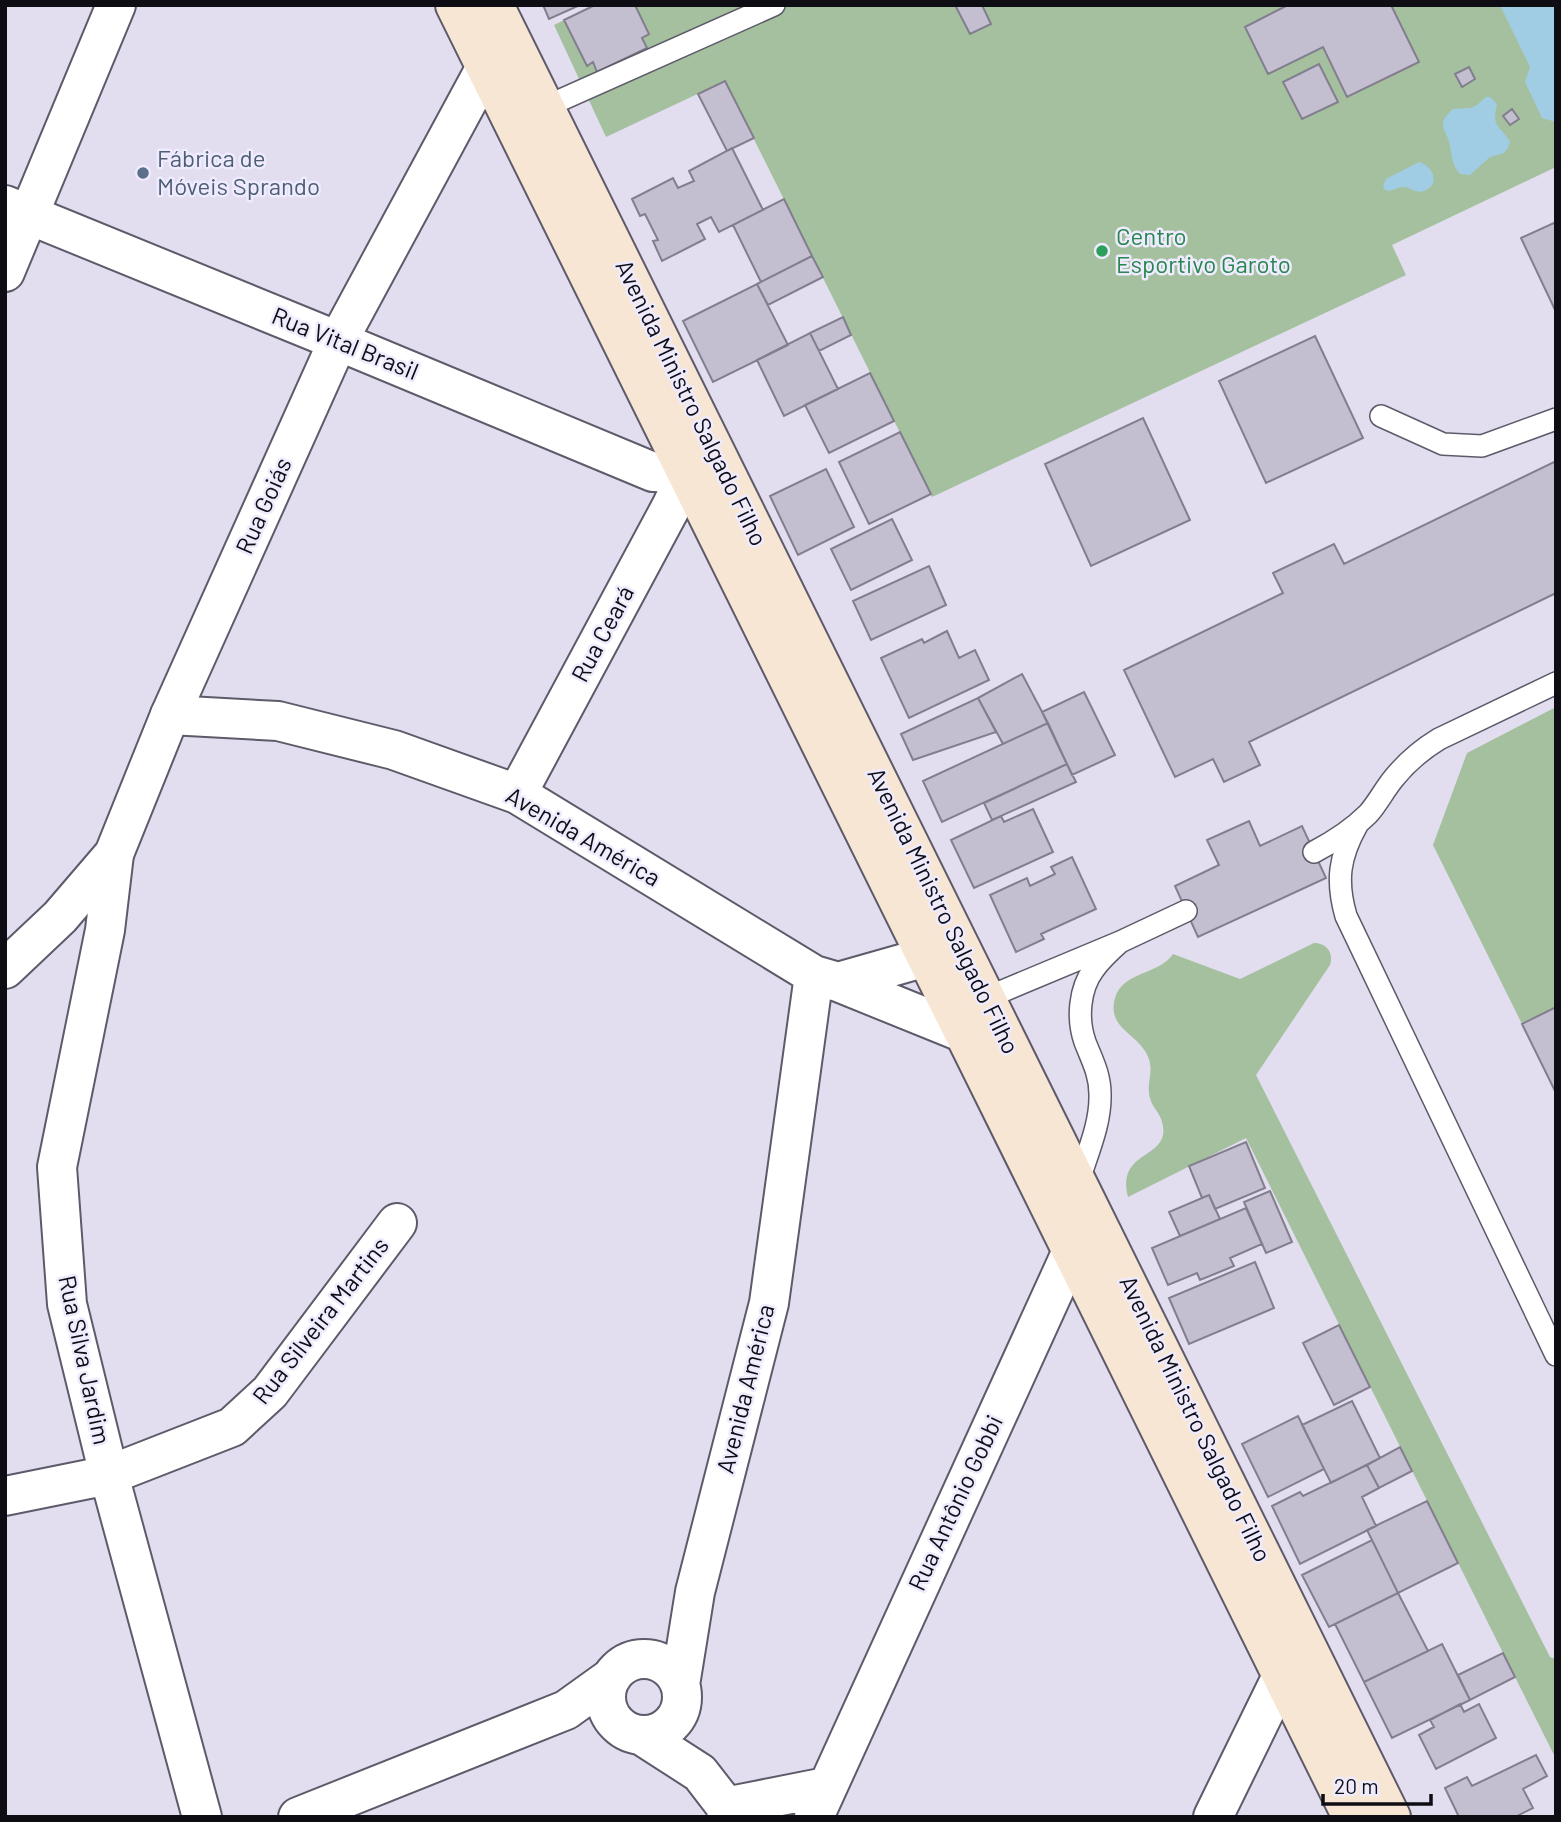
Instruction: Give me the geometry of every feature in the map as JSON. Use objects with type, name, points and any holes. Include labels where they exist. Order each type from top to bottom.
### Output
[{"type":"main road","name":"Avenida Ministro Salgado Filho","points":[[455,5],[486,67],[529,114]]},
{"type":"main road","name":"Avenida Ministro Salgado Filho","points":[[499,16],[529,114],[942,949],[1078,1183],[1087,1242]]},
{"type":"main road","name":"Avenida Ministro Salgado Filho","points":[[982,1016],[1087,1242],[1298,1669],[1391,1817]]},
{"type":"main road","name":"Avenida Ministro Salgado Filho","points":[[1298,1669],[1352,1817]]},
{"type":"street","points":[[5,272],[17,210],[116,5]]},
{"type":"street","name":"Rua Goiás","points":[[5,969],[60,917],[114,854],[170,715],[338,341],[486,67],[499,16]]},
{"type":"street","name":"Rua Vital Brasil","points":[[17,210],[653,472],[703,467]]},
{"type":"street","name":"Rua Ceará","points":[[517,794],[703,467]]},
{"type":"street","name":"Avenida América","points":[[170,715],[278,721],[394,750],[517,794],[826,979],[982,1016]]},
{"type":"street","name":"Rua Silva Jardim","points":[[114,854],[105,930],[57,1167],[67,1304],[109,1475],[202,1817]]},
{"type":"street","points":[[826,979],[942,949]]},
{"type":"street","name":"Avenida América","points":[[700,1773],[680,1697],[695,1592],[769,1303],[826,979]]},
{"type":"street","name":"Rua Silveira Martins","points":[[5,1496],[109,1475],[232,1427],[270,1392],[397,1223]]},
{"type":"street","name":"Rua Antônio Gobbi","points":[[730,1812],[820,1802],[1087,1242]]},
{"type":"street","name":"Avenida América","points":[[298,1817],[566,1710],[622,1669],[695,1592]]},
{"type":"street","points":[[643,1659],[655,1660],[675,1674],[680,1697],[675,1720],[654,1734],[629,1730],[609,1714],[606,1702],[607,1688],[622,1669],[643,1659]]},
{"type":"street","points":[[1213,1817],[1298,1669]]},
{"type":"street","name":"Avenida América","points":[[566,1710],[599,1715],[700,1773],[730,1812]]},
{"type":"lane","points":[[529,114],[774,5]]},
{"type":"lane","points":[[1381,416],[1443,444],[1482,446],[1556,419]]},
{"type":"lane","points":[[1314,852],[1357,825],[1380,800],[1406,764],[1422,750],[1439,739],[1556,683]]},
{"type":"lane","points":[[1357,825],[1347,842],[1339,880],[1346,916],[1556,1355]]},
{"type":"lane","points":[[982,1016],[1120,942],[1186,911]]},
{"type":"lane","points":[[1078,1183],[1100,1111],[1101,1098],[1097,1070],[1080,1023],[1084,987],[1092,970],[1120,942]]},
{"type":"green space","name":"Centro Esportivo Garoto","points":[[595,5],[1556,5],[1556,167],[1392,245],[1406,275],[932,497],[725,81],[606,137],[554,25]]},
{"type":"green space","points":[[1556,707],[1556,1007],[1522,1024],[1433,845],[1467,753]]},
{"type":"green space","points":[[1314,943],[1323,945],[1328,950],[1331,956],[1330,965],[1256,1075],[1550,1657],[1556,1659],[1556,1759],[1246,1138],[1128,1197],[1126,1181],[1129,1170],[1160,1143],[1163,1134],[1161,1119],[1150,1098],[1151,1070],[1148,1058],[1140,1044],[1122,1028],[1115,1015],[1115,998],[1119,989],[1133,978],[1167,961],[1173,954],[1240,979]]},
{"type":"water","points":[[1500,5],[1556,5],[1556,122],[1542,118],[1525,82],[1530,67]]},
{"type":"water","points":[[1490,97],[1497,104],[1496,122],[1510,142],[1508,148],[1504,153],[1490,157],[1470,175],[1460,174],[1455,167],[1443,128],[1444,120],[1453,109],[1471,108]]},
{"type":"water","points":[[1419,162],[1428,167],[1433,175],[1433,184],[1429,188],[1421,192],[1405,187],[1385,190],[1383,187],[1386,179]]},
{"type":"building","points":[[543,5],[580,5],[549,19]]},
{"type":"building","points":[[595,5],[635,5],[649,34],[642,38],[647,48],[597,72],[593,62],[587,66],[564,20]]},
{"type":"building","points":[[955,5],[982,5],[991,24],[970,34]]},
{"type":"building","points":[[1288,5],[1391,5],[1419,62],[1347,97],[1323,47],[1268,74],[1245,27]]},
{"type":"building","points":[[1319,64],[1338,102],[1302,119],[1283,82]]},
{"type":"building","points":[[1469,67],[1475,79],[1462,87],[1455,74]]},
{"type":"building","points":[[725,81],[754,138],[727,151],[698,94]]},
{"type":"building","points":[[1512,109],[1519,119],[1510,125],[1503,116]]},
{"type":"building","points":[[732,148],[763,210],[719,232],[711,217],[697,224],[705,239],[662,261],[653,241],[658,240],[645,214],[640,216],[632,199],[673,178],[678,188],[694,181],[689,171]]},
{"type":"building","points":[[784,199],[812,256],[761,282],[733,225]]},
{"type":"building","points":[[1556,222],[1556,312],[1521,238]]},
{"type":"building","points":[[812,256],[823,277],[768,305],[757,284]]},
{"type":"building","points":[[757,284],[788,345],[713,382],[683,321]]},
{"type":"building","points":[[843,317],[851,335],[819,351],[810,333]]},
{"type":"building","points":[[810,333],[838,389],[784,416],[757,360]]},
{"type":"building","points":[[1315,336],[1363,438],[1266,483],[1219,381]]},
{"type":"building","points":[[870,373],[894,421],[829,453],[805,405]]},
{"type":"building","points":[[1143,418],[1190,520],[1091,566],[1045,464]]},
{"type":"building","points":[[900,432],[931,494],[869,524],[839,462]]},
{"type":"building","points":[[1556,461],[1556,593],[1249,742],[1260,765],[1224,782],[1213,759],[1175,777],[1124,670],[1283,593],[1273,573],[1334,544],[1344,564]]},
{"type":"building","points":[[826,469],[854,527],[798,555],[770,496]]},
{"type":"building","points":[[892,519],[912,560],[851,590],[831,549]]},
{"type":"building","points":[[929,566],[946,605],[871,640],[853,601]]},
{"type":"building","points":[[947,631],[959,658],[975,650],[989,680],[909,718],[881,658],[922,639],[924,643]]},
{"type":"building","points":[[1022,674],[1048,723],[1003,744],[978,698]]},
{"type":"building","points":[[1084,692],[1115,755],[1072,775],[1042,712]]},
{"type":"building","points":[[978,698],[996,732],[913,760],[901,734]]},
{"type":"building","points":[[1048,723],[1067,764],[942,822],[923,781]]},
{"type":"building","points":[[1067,764],[1076,782],[992,820],[984,803]]},
{"type":"building","points":[[1033,809],[1053,852],[974,888],[951,840],[1001,816],[1004,822]]},
{"type":"building","points":[[1249,821],[1260,846],[1302,826],[1326,878],[1198,937],[1175,886],[1219,865],[1207,840]]},
{"type":"building","points":[[1072,857],[1096,909],[1041,934],[1044,939],[1016,952],[990,895],[1027,878],[1030,886],[1055,874],[1051,867]]},
{"type":"building","points":[[1556,1007],[1556,1093],[1522,1024]]},
{"type":"building","points":[[1246,1142],[1265,1188],[1215,1209],[1209,1195],[1202,1198],[1189,1166]]},
{"type":"building","points":[[1270,1191],[1292,1242],[1266,1253],[1244,1202]]},
{"type":"building","points":[[1209,1195],[1220,1219],[1180,1236],[1169,1212]]},
{"type":"building","points":[[1246,1208],[1262,1244],[1230,1258],[1234,1266],[1200,1280],[1197,1273],[1168,1285],[1152,1248]]},
{"type":"building","points":[[1255,1262],[1274,1308],[1189,1344],[1169,1298]]},
{"type":"building","points":[[1339,1325],[1370,1387],[1334,1405],[1303,1343]]},
{"type":"building","points":[[1352,1401],[1380,1458],[1331,1483],[1302,1425]]},
{"type":"building","points":[[1298,1416],[1324,1469],[1268,1497],[1242,1444]]},
{"type":"building","points":[[1400,1447],[1412,1471],[1379,1488],[1367,1465]]},
{"type":"building","points":[[1367,1465],[1379,1488],[1362,1497],[1376,1526],[1300,1564],[1272,1506],[1300,1492],[1303,1496]]},
{"type":"building","points":[[1427,1501],[1458,1563],[1398,1593],[1367,1530]]},
{"type":"building","points":[[1372,1540],[1398,1593],[1329,1627],[1302,1575]]},
{"type":"building","points":[[1398,1593],[1428,1651],[1364,1682],[1335,1624]]},
{"type":"building","points":[[1442,1644],[1470,1700],[1392,1738],[1364,1682]]},
{"type":"building","points":[[1503,1653],[1515,1677],[1470,1700],[1458,1675]]},
{"type":"building","points":[[1460,1704],[1464,1712],[1479,1704],[1496,1738],[1436,1769],[1419,1735],[1434,1727],[1430,1720]]},
{"type":"building","points":[[1536,1755],[1547,1776],[1523,1789],[1533,1808],[1515,1817],[1459,1817],[1445,1788],[1467,1777],[1472,1786]]},
{"type":"place","name":"Fábrica de Móveis Sprando","points":[[143,173]]},
{"type":"place","name":"Centro Esportivo Garoto","points":[[1102,251]]}]
